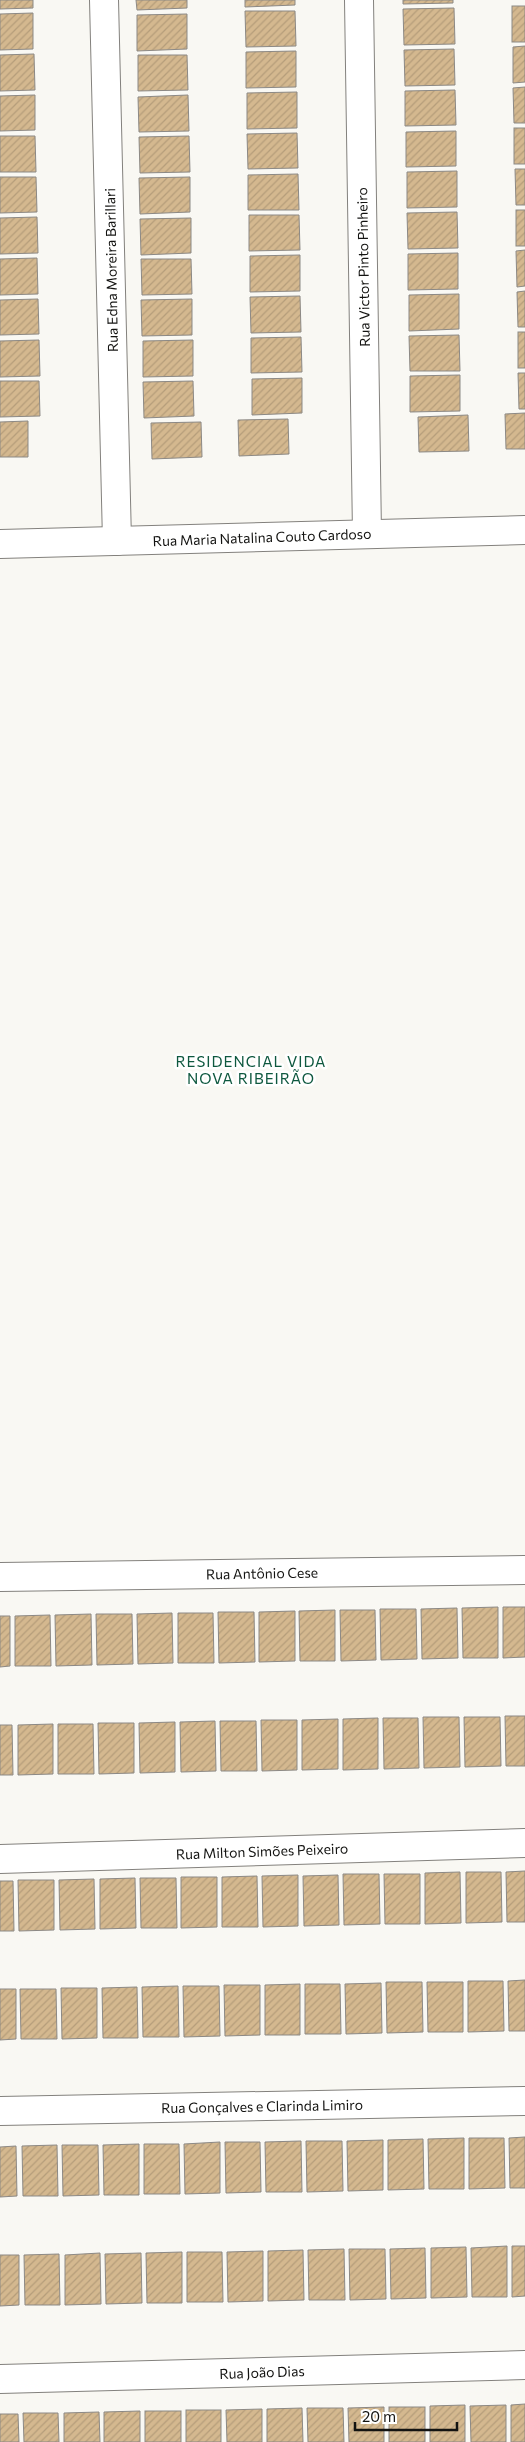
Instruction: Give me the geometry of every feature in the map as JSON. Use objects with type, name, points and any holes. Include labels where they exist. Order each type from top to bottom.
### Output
[{"type":"street","name":"Rua Edna Moreira Barillari","points":[[104,0],[117,541]]},
{"type":"street","name":"Rua Victor Pinto Pinheiro","points":[[360,0],[367,534]]},
{"type":"street","name":"Rua Maria Natalina Couto Cardoso","points":[[0,544],[525,530]]},
{"type":"street","name":"Rua Antônio Cese","points":[[0,1577],[525,1570]]},
{"type":"street","name":"Rua Milton Simões Peixeiro","points":[[0,1859],[525,1843]]},
{"type":"street","name":"Rua Gonçalves e Clarinda Limiro","points":[[0,2111],[525,2101]]},
{"type":"street","name":"Rua João Dias","points":[[0,2379],[525,2365]]},
{"type":"building","points":[[0,0],[33,0],[33,8],[0,9]]},
{"type":"building","points":[[136,0],[187,0],[187,8],[137,10]]},
{"type":"building","points":[[245,0],[295,0],[295,5],[245,7]]},
{"type":"building","points":[[403,0],[453,0],[453,3],[403,4]]},
{"type":"building","points":[[512,6],[525,6],[525,42],[512,42]]},
{"type":"building","points":[[454,8],[455,44],[404,45],[403,9]]},
{"type":"building","points":[[245,11],[295,11],[296,46],[246,47]]},
{"type":"building","points":[[33,13],[33,49],[0,50],[0,14]]},
{"type":"building","points":[[187,14],[187,49],[137,51],[137,15]]},
{"type":"building","points":[[525,46],[525,82],[513,83],[513,47]]},
{"type":"building","points":[[454,49],[455,85],[405,86],[404,50]]},
{"type":"building","points":[[296,51],[296,87],[246,88],[246,52]]},
{"type":"building","points":[[34,54],[35,90],[0,91],[0,55]]},
{"type":"building","points":[[138,55],[187,55],[188,90],[138,91]]},
{"type":"building","points":[[525,87],[525,123],[514,123],[513,88]]},
{"type":"building","points":[[455,90],[456,125],[405,126],[405,91]]},
{"type":"building","points":[[297,92],[297,128],[247,129],[247,93]]},
{"type":"building","points":[[35,95],[35,130],[0,131],[0,96]]},
{"type":"building","points":[[188,95],[189,131],[139,132],[138,97]]},
{"type":"building","points":[[514,128],[525,128],[525,164],[514,164]]},
{"type":"building","points":[[456,131],[456,166],[406,167],[406,132]]},
{"type":"building","points":[[297,133],[298,168],[248,169],[247,134]]},
{"type":"building","points":[[0,136],[35,136],[36,172],[0,172]]},
{"type":"building","points":[[189,136],[190,172],[140,173],[139,137]]},
{"type":"building","points":[[515,169],[525,169],[525,205],[516,205]]},
{"type":"building","points":[[457,171],[457,207],[407,208],[407,172]]},
{"type":"building","points":[[298,174],[299,210],[248,210],[248,175]]},
{"type":"building","points":[[0,177],[36,177],[37,212],[0,213]]},
{"type":"building","points":[[190,177],[190,212],[140,214],[139,178]]},
{"type":"building","points":[[516,210],[525,210],[525,246],[516,246]]},
{"type":"building","points":[[457,212],[458,248],[408,249],[407,213]]},
{"type":"building","points":[[249,215],[299,215],[300,250],[249,251]]},
{"type":"building","points":[[37,217],[38,253],[0,254],[0,218]]},
{"type":"building","points":[[191,218],[191,253],[141,255],[140,219]]},
{"type":"building","points":[[525,250],[525,286],[517,287],[516,251]]},
{"type":"building","points":[[458,253],[458,289],[408,290],[408,254]]},
{"type":"building","points":[[300,255],[300,291],[250,292],[250,256]]},
{"type":"building","points":[[37,258],[38,294],[0,295],[0,259]]},
{"type":"building","points":[[141,259],[191,259],[192,294],[142,295]]},
{"type":"building","points":[[525,291],[525,327],[518,327],[517,292]]},
{"type":"building","points":[[459,294],[459,329],[409,331],[409,295]]},
{"type":"building","points":[[300,296],[301,332],[251,333],[250,297]]},
{"type":"building","points":[[38,299],[39,334],[0,335],[0,300]]},
{"type":"building","points":[[192,299],[192,335],[142,336],[141,300]]},
{"type":"building","points":[[518,332],[525,332],[525,368],[518,368]]},
{"type":"building","points":[[459,335],[460,371],[410,371],[409,336]]},
{"type":"building","points":[[301,337],[302,372],[251,373],[251,338]]},
{"type":"building","points":[[39,340],[40,376],[0,377],[0,341]]},
{"type":"building","points":[[193,340],[193,376],[143,377],[143,341]]},
{"type":"building","points":[[518,373],[525,373],[525,409],[519,409]]},
{"type":"building","points":[[460,375],[460,411],[410,412],[410,376]]},
{"type":"building","points":[[302,378],[302,413],[252,415],[252,379]]},
{"type":"building","points":[[0,381],[39,381],[40,416],[0,417]]},
{"type":"building","points":[[193,381],[194,416],[144,418],[143,382]]},
{"type":"building","points":[[525,413],[525,449],[506,449],[505,414]]},
{"type":"building","points":[[468,415],[469,451],[419,452],[418,417]]},
{"type":"building","points":[[288,419],[289,454],[239,456],[238,420]]},
{"type":"building","points":[[28,421],[28,457],[0,457],[0,422]]},
{"type":"building","points":[[201,422],[202,457],[152,459],[151,423]]},
{"type":"building","points":[[498,1607],[498,1658],[463,1658],[462,1608]]},
{"type":"building","points":[[503,1607],[525,1607],[525,1657],[503,1658]]},
{"type":"building","points":[[457,1608],[458,1658],[422,1659],[421,1609]]},
{"type":"building","points":[[380,1609],[416,1609],[417,1659],[381,1660]]},
{"type":"building","points":[[335,1610],[335,1661],[300,1661],[299,1611]]},
{"type":"building","points":[[340,1610],[375,1610],[376,1660],[341,1661]]},
{"type":"building","points":[[295,1611],[295,1661],[259,1662],[259,1612]]},
{"type":"building","points":[[218,1612],[254,1612],[255,1662],[219,1663]]},
{"type":"building","points":[[172,1613],[173,1663],[138,1664],[137,1614]]},
{"type":"building","points":[[178,1613],[213,1613],[214,1663],[178,1663]]},
{"type":"building","points":[[91,1614],[92,1665],[56,1666],[55,1615]]},
{"type":"building","points":[[96,1614],[132,1614],[133,1664],[97,1665]]},
{"type":"building","points":[[50,1615],[51,1666],[15,1666],[15,1616]]},
{"type":"building","points":[[0,1616],[10,1616],[10,1666],[0,1667]]},
{"type":"building","points":[[505,1716],[525,1716],[525,1766],[506,1766]]},
{"type":"building","points":[[423,1717],[459,1717],[460,1767],[424,1768]]},
{"type":"building","points":[[464,1717],[500,1717],[501,1766],[465,1767]]},
{"type":"building","points":[[378,1718],[378,1769],[343,1770],[343,1719]]},
{"type":"building","points":[[383,1718],[418,1718],[419,1768],[384,1769]]},
{"type":"building","points":[[338,1719],[338,1769],[302,1770],[302,1720]]},
{"type":"building","points":[[261,1720],[297,1720],[297,1770],[262,1771]]},
{"type":"building","points":[[215,1721],[216,1771],[181,1772],[180,1722]]},
{"type":"building","points":[[220,1721],[256,1721],[257,1771],[221,1771]]},
{"type":"building","points":[[175,1722],[175,1772],[140,1773],[139,1723]]},
{"type":"building","points":[[98,1723],[134,1723],[134,1773],[99,1774]]},
{"type":"building","points":[[53,1724],[53,1774],[18,1775],[18,1725]]},
{"type":"building","points":[[58,1724],[93,1724],[94,1774],[58,1774]]},
{"type":"building","points":[[0,1725],[12,1725],[13,1775],[0,1775]]},
{"type":"building","points":[[525,1871],[525,1922],[507,1922],[506,1872]]},
{"type":"building","points":[[460,1872],[461,1923],[425,1924],[425,1873]]},
{"type":"building","points":[[466,1872],[501,1872],[502,1922],[466,1923]]},
{"type":"building","points":[[343,1874],[379,1874],[380,1924],[344,1925]]},
{"type":"building","points":[[384,1874],[420,1874],[420,1924],[385,1924]]},
{"type":"building","points":[[298,1875],[298,1926],[263,1927],[262,1876]]},
{"type":"building","points":[[338,1875],[339,1925],[304,1926],[303,1876]]},
{"type":"building","points":[[257,1876],[258,1927],[222,1927],[222,1877]]},
{"type":"building","points":[[181,1877],[217,1877],[217,1927],[181,1928]]},
{"type":"building","points":[[135,1878],[136,1928],[100,1929],[100,1879]]},
{"type":"building","points":[[140,1878],[176,1878],[177,1928],[141,1928]]},
{"type":"building","points":[[94,1879],[95,1929],[60,1930],[59,1880]]},
{"type":"building","points":[[18,1880],[54,1880],[54,1930],[19,1931]]},
{"type":"building","points":[[0,1881],[13,1881],[14,1931],[0,1931]]},
{"type":"building","points":[[525,1980],[525,2031],[509,2031],[508,1981]]},
{"type":"building","points":[[468,1981],[503,1981],[504,2031],[468,2032]]},
{"type":"building","points":[[386,1982],[422,1982],[423,2032],[387,2033]]},
{"type":"building","points":[[427,1982],[463,1982],[463,2032],[428,2032]]},
{"type":"building","points":[[381,1983],[382,2033],[346,2034],[345,1984]]},
{"type":"building","points":[[300,1984],[300,2035],[265,2035],[265,1985]]},
{"type":"building","points":[[305,1984],[340,1984],[341,2034],[305,2034]]},
{"type":"building","points":[[224,1985],[260,1985],[260,2035],[225,2036]]},
{"type":"building","points":[[178,1986],[179,2037],[143,2037],[142,1987]]},
{"type":"building","points":[[183,1986],[219,1986],[220,2036],[184,2037]]},
{"type":"building","points":[[137,1987],[138,2038],[103,2038],[102,1988]]},
{"type":"building","points":[[61,1988],[97,1988],[97,2038],[62,2039]]},
{"type":"building","points":[[0,1989],[16,1989],[16,2039],[0,2040]]},
{"type":"building","points":[[20,1989],[56,1989],[57,2039],[21,2039]]},
{"type":"building","points":[[525,2137],[525,2188],[510,2188],[509,2138]]},
{"type":"building","points":[[464,2138],[464,2189],[429,2189],[428,2139]]},
{"type":"building","points":[[469,2138],[504,2138],[505,2188],[469,2189]]},
{"type":"building","points":[[423,2139],[424,2189],[388,2190],[388,2140]]},
{"type":"building","points":[[383,2140],[383,2190],[348,2191],[347,2141]]},
{"type":"building","points":[[301,2141],[302,2192],[266,2192],[265,2142]]},
{"type":"building","points":[[306,2141],[342,2141],[343,2191],[307,2192]]},
{"type":"building","points":[[220,2142],[220,2193],[185,2194],[184,2144]]},
{"type":"building","points":[[225,2142],[260,2142],[261,2192],[226,2193]]},
{"type":"building","points":[[139,2144],[139,2195],[104,2195],[103,2145]]},
{"type":"building","points":[[144,2144],[179,2144],[180,2194],[144,2194]]},
{"type":"building","points":[[57,2145],[58,2196],[23,2196],[22,2146]]},
{"type":"building","points":[[62,2145],[98,2145],[99,2195],[63,2196]]},
{"type":"building","points":[[16,2146],[17,2196],[0,2197],[0,2147]]},
{"type":"building","points":[[507,2246],[507,2297],[472,2297],[471,2248]]},
{"type":"building","points":[[512,2246],[525,2246],[525,2296],[512,2297]]},
{"type":"building","points":[[466,2247],[467,2297],[431,2298],[431,2248]]},
{"type":"building","points":[[425,2248],[426,2298],[391,2299],[390,2249]]},
{"type":"building","points":[[344,2249],[345,2300],[309,2300],[308,2250]]},
{"type":"building","points":[[349,2249],[385,2249],[386,2299],[350,2300]]},
{"type":"building","points":[[303,2250],[304,2300],[268,2301],[268,2251]]},
{"type":"building","points":[[263,2251],[263,2301],[228,2302],[227,2252]]},
{"type":"building","points":[[182,2252],[182,2303],[147,2303],[146,2253]]},
{"type":"building","points":[[187,2252],[222,2252],[223,2302],[187,2302]]},
{"type":"building","points":[[100,2253],[101,2304],[65,2305],[65,2255]]},
{"type":"building","points":[[141,2253],[142,2303],[106,2304],[105,2254]]},
{"type":"building","points":[[59,2254],[60,2305],[25,2305],[24,2255]]},
{"type":"building","points":[[0,2255],[19,2255],[19,2305],[0,2306]]},
{"type":"building","points":[[525,2404],[525,2442],[511,2442],[511,2405]]},
{"type":"building","points":[[465,2405],[465,2442],[430,2442],[430,2406]]},
{"type":"building","points":[[506,2405],[506,2442],[471,2442],[470,2406]]},
{"type":"building","points":[[384,2407],[384,2442],[349,2442],[348,2408]]},
{"type":"building","points":[[389,2407],[425,2407],[425,2442],[389,2442]]},
{"type":"building","points":[[302,2408],[303,2442],[267,2442],[267,2409]]},
{"type":"building","points":[[307,2408],[343,2408],[344,2442],[308,2442]]},
{"type":"building","points":[[262,2409],[262,2442],[227,2442],[226,2410]]},
{"type":"building","points":[[186,2410],[221,2410],[221,2442],[186,2442]]},
{"type":"building","points":[[140,2411],[140,2442],[104,2442],[104,2412]]},
{"type":"building","points":[[145,2411],[181,2411],[181,2442],[145,2442]]},
{"type":"building","points":[[99,2412],[100,2442],[64,2442],[64,2413]]},
{"type":"building","points":[[23,2413],[58,2413],[59,2442],[24,2442]]},
{"type":"building","points":[[0,2414],[18,2414],[19,2442],[0,2442]]},
{"type":"district","name":"RESIDENCIAL VIDA NOVA RIBEIRÃO","points":[[251,1070]]}]
